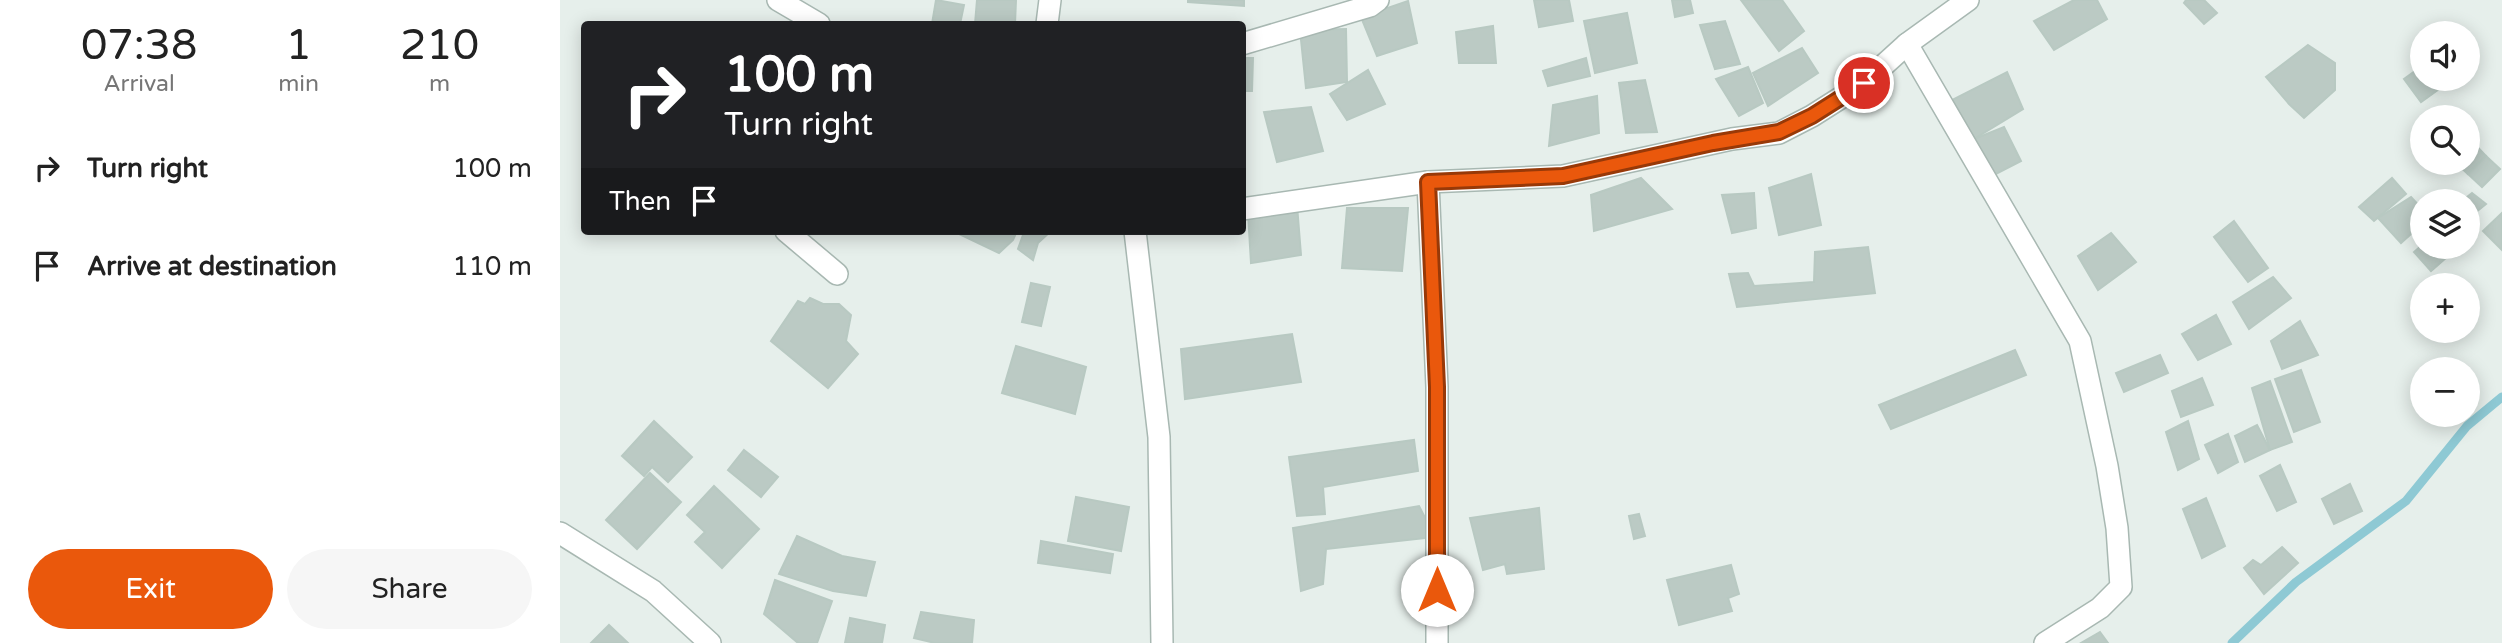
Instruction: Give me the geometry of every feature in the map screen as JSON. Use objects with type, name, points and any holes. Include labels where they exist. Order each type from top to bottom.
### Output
[{"type":"street","points":[[778,0],[814,21]]},
{"type":"street","points":[[1047,21],[1050,0]]},
{"type":"street","points":[[1246,43],[1370,6],[1378,0]]},
{"type":"street","points":[[1246,208],[1428,182],[1563,176],[1686,148],[1779,132],[1812,116],[1864,83],[1907,44],[1968,0]]},
{"type":"street","points":[[1907,44],[2080,341],[2107,466],[2117,528],[2121,587],[2100,608],[2045,643]]},
{"type":"street","points":[[1428,182],[1437,387],[1437,643]]},
{"type":"street","points":[[791,235],[837,274]]},
{"type":"street","points":[[1135,235],[1159,437],[1162,643]]},
{"type":"street","points":[[560,533],[653,592],[710,643]]},
{"type":"building","points":[[936,0],[964,5],[961,21],[932,21]]},
{"type":"building","points":[[977,0],[1016,0],[1015,21],[975,21]]},
{"type":"building","points":[[1244,0],[1244,6],[1188,2]]},
{"type":"building","points":[[1534,0],[1569,0],[1573,21],[1539,27]]},
{"type":"building","points":[[1672,0],[1690,0],[1693,13],[1675,17]]},
{"type":"building","points":[[1741,0],[1782,0],[1804,31],[1779,51]]},
{"type":"building","points":[[2074,0],[2097,0],[2107,19],[2054,50],[2034,21]]},
{"type":"building","points":[[2186,0],[2204,0],[2217,13],[2204,24],[2184,3]]},
{"type":"building","points":[[1408,1],[1417,43],[1377,56],[1361,17]]},
{"type":"building","points":[[1627,13],[1637,63],[1595,73],[1584,21]]},
{"type":"building","points":[[1725,21],[1740,64],[1715,69],[1700,25]]},
{"type":"building","points":[[1493,26],[1496,63],[1459,63],[1456,32]]},
{"type":"building","points":[[1346,29],[1347,82],[1306,88],[1300,30]]},
{"type":"building","points":[[2308,45],[2335,63],[2335,90],[2304,118],[2266,77]]},
{"type":"building","points":[[1802,48],[1818,73],[1768,106],[1753,73]]},
{"type":"building","points":[[1246,58],[1253,58],[1252,91],[1246,91]]},
{"type":"building","points":[[1586,58],[1590,76],[1548,86],[1543,71]]},
{"type":"building","points":[[1748,67],[1763,103],[1739,116],[1716,79]]},
{"type":"building","points":[[1368,70],[1385,104],[1347,120],[1330,94]]},
{"type":"building","points":[[2007,72],[2023,109],[1974,139],[1948,102]]},
{"type":"building","points":[[2410,75],[2410,87],[2404,79]]},
{"type":"building","points":[[1645,80],[1657,132],[1626,133],[1619,83]]},
{"type":"building","points":[[2413,91],[2436,91],[2421,102]]},
{"type":"building","points":[[1597,96],[1599,133],[1549,146],[1553,105]]},
{"type":"building","points":[[1311,107],[1323,151],[1277,162],[1264,112]]},
{"type":"building","points":[[2004,127],[2021,161],[1994,175],[1974,139]]},
{"type":"building","points":[[2480,150],[2486,156],[2480,162]]},
{"type":"building","points":[[2486,156],[2500,169],[2482,187],[2469,175],[2480,175],[2480,162]]},
{"type":"building","points":[[1811,174],[1821,225],[1779,235],[1769,188]]},
{"type":"building","points":[[1641,178],[1672,209],[1594,231],[1591,195]]},
{"type":"building","points":[[2392,178],[2406,194],[2374,221],[2359,207]]},
{"type":"building","points":[[1754,193],[1756,228],[1732,233],[1722,195]]},
{"type":"building","points":[[2410,198],[2410,235],[2401,243],[2378,218]]},
{"type":"building","points":[[1297,205],[1301,255],[1251,263],[1248,213]]},
{"type":"building","points":[[1347,208],[1408,208],[1402,271],[1342,268]]},
{"type":"building","points":[[2502,213],[2502,250],[2483,231]]},
{"type":"building","points":[[2234,221],[2268,268],[2248,282],[2214,237]]},
{"type":"building","points":[[2111,233],[2136,262],[2098,290],[2078,256]]},
{"type":"building","points":[[961,235],[1015,235],[999,253]]},
{"type":"building","points":[[1023,235],[1047,235],[1038,243],[1033,260],[1018,249]]},
{"type":"building","points":[[1868,247],[1875,293],[1737,307],[1729,274],[1748,273],[1754,286],[1814,282],[1815,252]]},
{"type":"building","points":[[2420,259],[2445,259],[2431,271]]},
{"type":"building","points":[[2273,277],[2291,298],[2249,329],[2233,302]]},
{"type":"building","points":[[1031,283],[1050,287],[1041,326],[1022,322]]},
{"type":"building","points":[[810,298],[823,304],[839,304],[851,315],[846,341],[858,354],[828,388],[771,341],[798,301],[805,304]]},
{"type":"building","points":[[2216,315],[2231,344],[2198,360],[2182,334]]},
{"type":"building","points":[[2300,321],[2318,355],[2282,369],[2271,341]]},
{"type":"building","points":[[1292,334],[1301,382],[1185,399],[1181,349]]},
{"type":"building","points":[[1016,346],[1086,367],[1075,414],[1002,393]]},
{"type":"building","points":[[2015,350],[2026,375],[1891,429],[1879,405]]},
{"type":"building","points":[[2160,355],[2168,373],[2124,392],[2116,373]]},
{"type":"building","points":[[2301,370],[2320,422],[2294,432],[2275,379]]},
{"type":"building","points":[[2202,378],[2213,405],[2181,417],[2172,391]]},
{"type":"building","points":[[2270,381],[2292,442],[2270,450],[2252,388]]},
{"type":"building","points":[[654,421],[692,457],[668,482],[652,467],[644,476],[622,456]]},
{"type":"building","points":[[2188,421],[2199,459],[2178,470],[2166,432]]},
{"type":"building","points":[[2257,425],[2270,450],[2245,462],[2235,436]]},
{"type":"building","points":[[2228,434],[2238,462],[2218,473],[2205,445]]},
{"type":"building","points":[[1414,440],[1418,471],[1323,487],[1325,514],[1297,516],[1289,457]]},
{"type":"building","points":[[744,450],[778,477],[761,497],[728,470]]},
{"type":"building","points":[[2280,465],[2296,502],[2277,511],[2260,476]]},
{"type":"building","points":[[650,473],[681,502],[637,549],[606,520]]},
{"type":"building","points":[[2350,484],[2362,511],[2334,524],[2322,499]]},
{"type":"building","points":[[714,486],[759,529],[722,568],[695,542],[705,532],[687,515]]},
{"type":"building","points":[[1076,497],[1129,507],[1121,551],[1068,541]]},
{"type":"building","points":[[2206,498],[2225,546],[2202,558],[2183,509]]},
{"type":"building","points":[[1419,506],[1435,537],[1326,549],[1323,584],[1301,591],[1293,528]]},
{"type":"building","points":[[1539,508],[1544,569],[1507,574],[1505,564],[1483,570],[1470,518]]},
{"type":"building","points":[[1639,514],[1645,536],[1634,539],[1629,516]]},
{"type":"building","points":[[797,536],[842,556],[875,562],[866,596],[833,591],[779,574]]},
{"type":"building","points":[[1041,541],[1113,554],[1110,573],[1038,563]]},
{"type":"building","points":[[2282,547],[2298,563],[2264,594],[2244,568],[2253,560],[2261,565]]},
{"type":"building","points":[[1731,565],[1739,594],[1728,598],[1732,611],[1679,625],[1667,580]]},
{"type":"building","points":[[775,580],[832,601],[817,643],[798,643],[764,614]]},
{"type":"building","points":[[921,612],[974,620],[972,643],[935,643],[914,638]]},
{"type":"building","points":[[850,618],[885,625],[882,643],[845,643]]},
{"type":"building","points":[[609,625],[628,643],[591,643]]},
{"type":"building","points":[[2100,632],[2108,643],[2081,643]]},
{"type":"waterway","points":[[2232,643],[2296,582],[2406,501],[2467,426],[2502,397]]},
{"type":"route","points":[[1437,590],[1437,387],[1428,182],[1563,176],[1731,139],[1779,132],[1812,116],[1864,83]]}]
